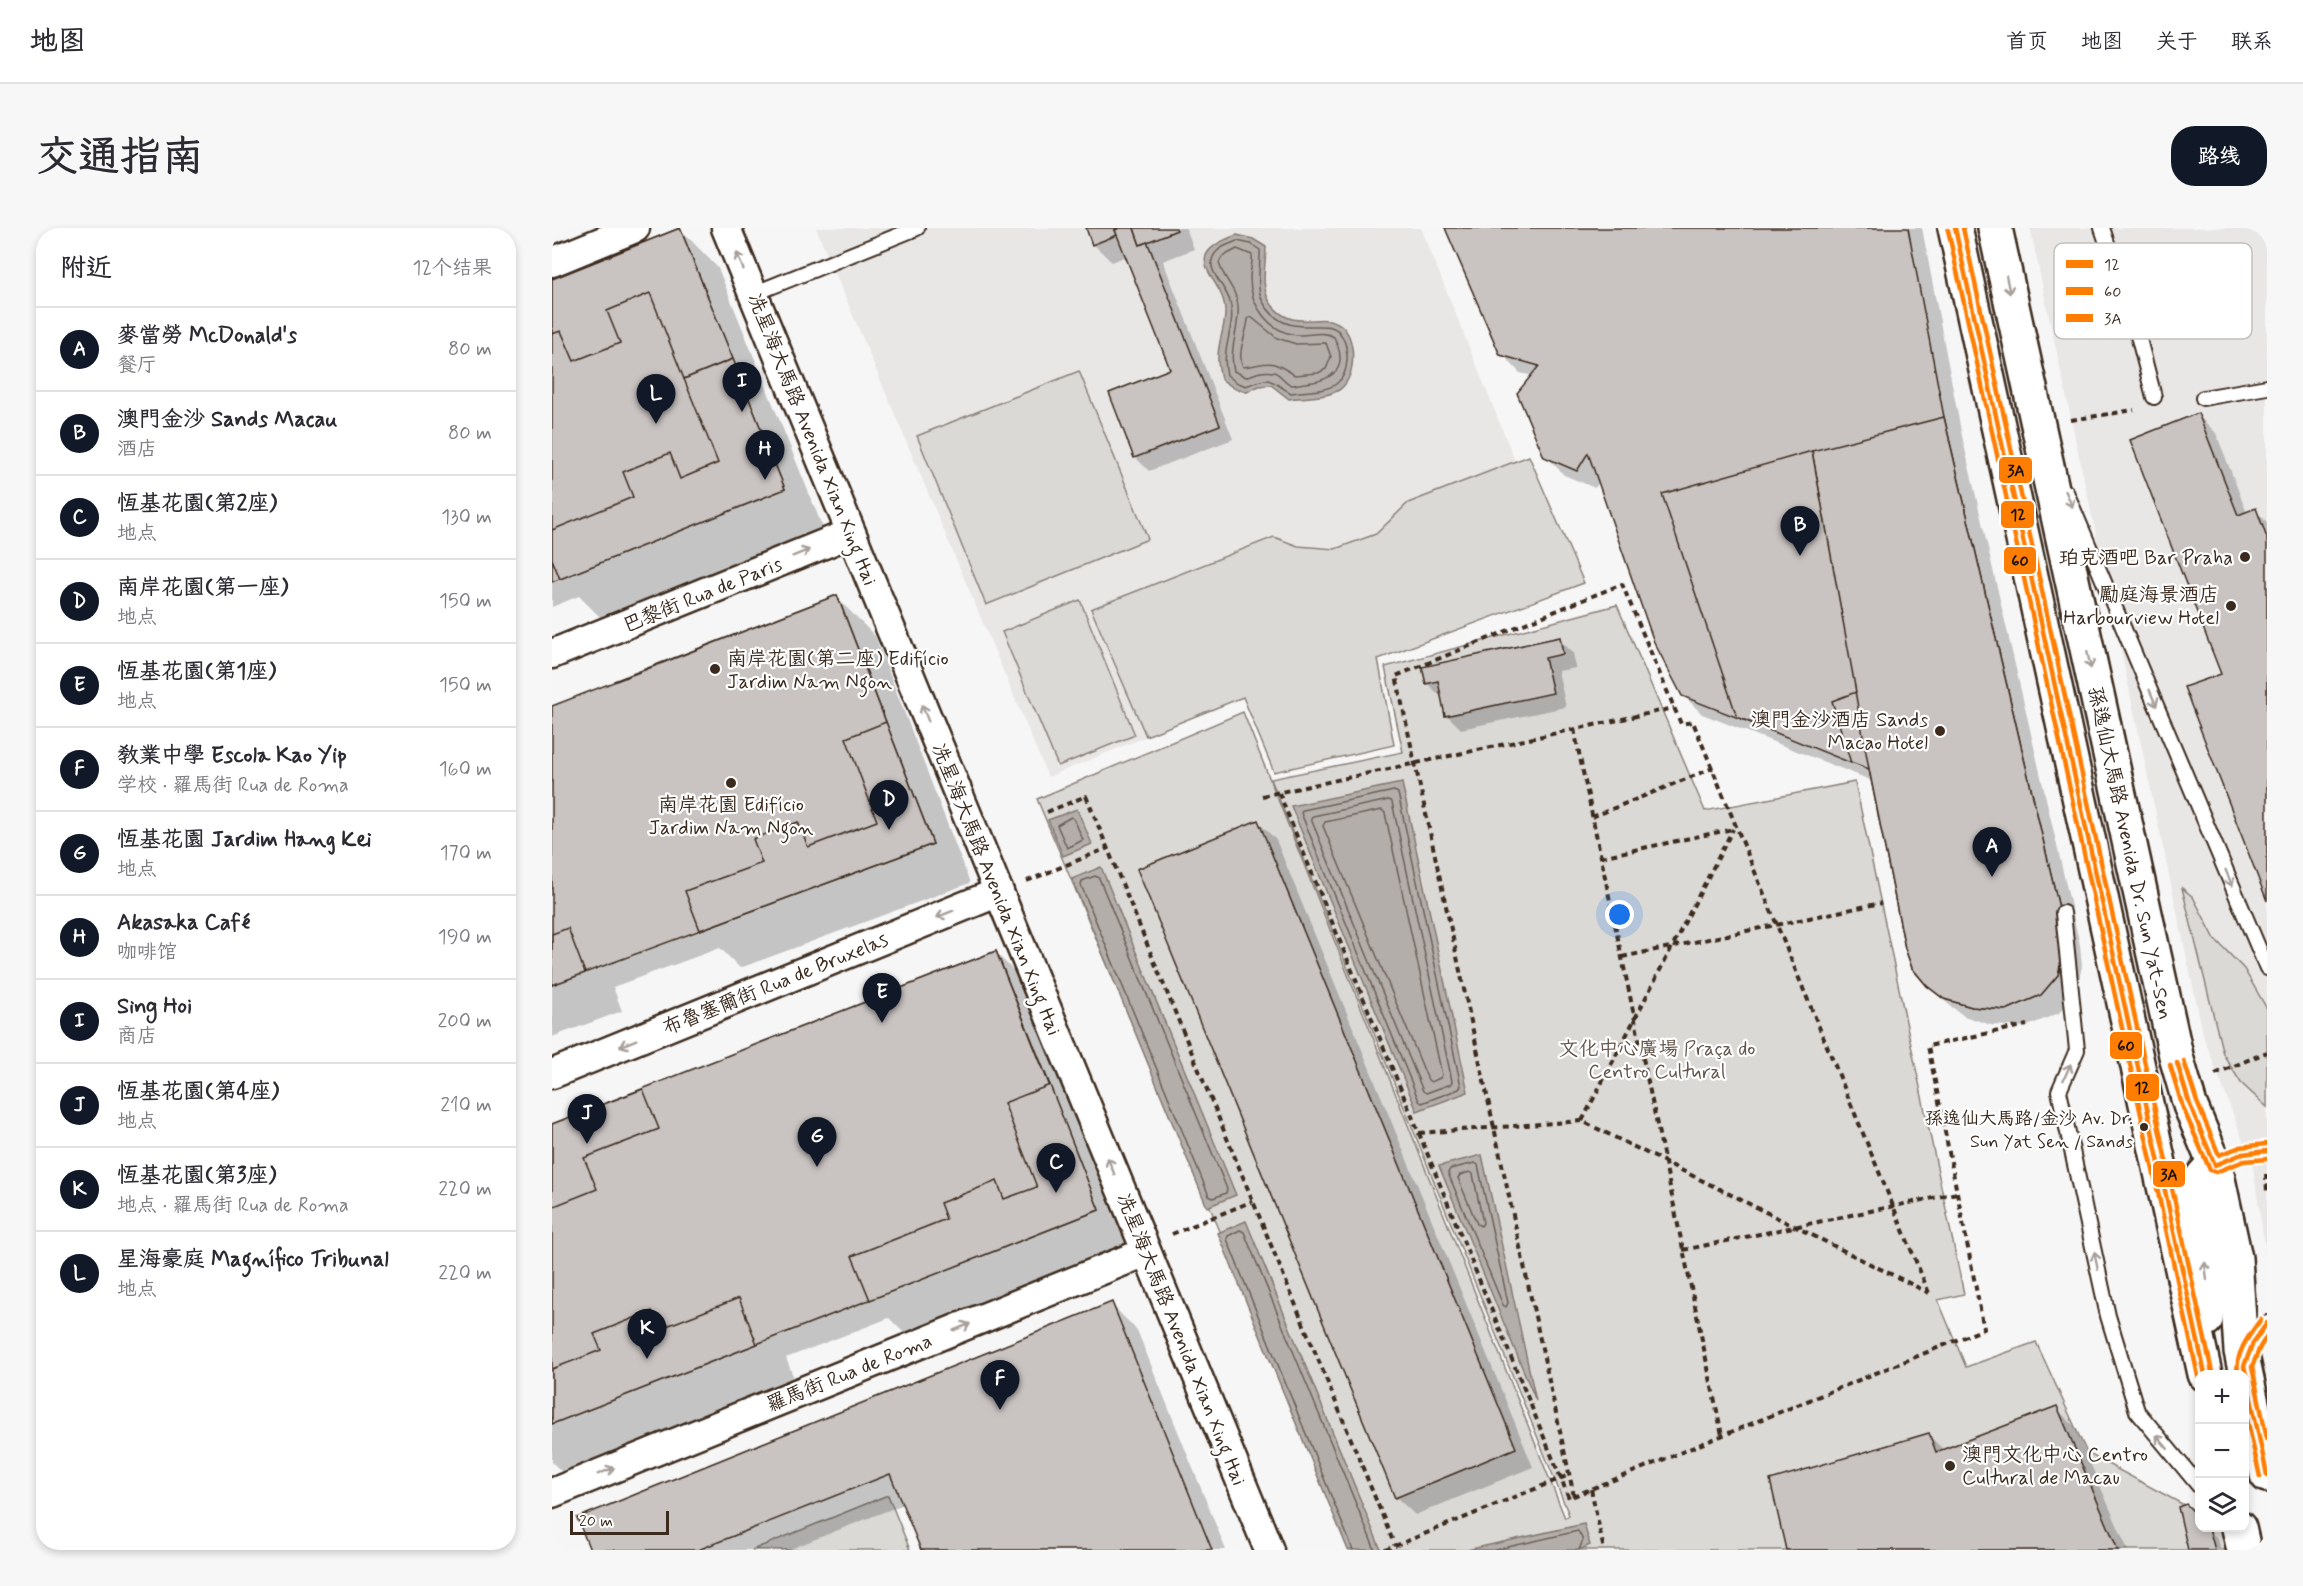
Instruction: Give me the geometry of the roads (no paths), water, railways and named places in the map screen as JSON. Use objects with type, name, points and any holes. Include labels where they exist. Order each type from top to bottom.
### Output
[{"type":"main road","name":"孫逸仙大馬路 Avenida Dr. Sun Yat-Sen","points":[[1956,228],[2204,1370]]},
{"type":"main road","name":"孫逸仙大馬路 Avenida Dr. Sun Yat-Sen","points":[[1995,228],[2176,1060],[2184,1087],[2215,1165],[2235,1258],[2239,1335],[2245,1370]]},
{"type":"main road","points":[[2205,1370],[2207,1272],[2192,1201],[2199,1181],[2215,1165]]},
{"type":"main road","name":"孫逸仙大馬路 Avenida Dr. Sun Yat-Sen","points":[[2249,1389],[2267,1475]]},
{"type":"street","points":[[552,262],[635,228]]},
{"type":"street","name":"冼星海大馬路 Avenida Xian Xing Hai","points":[[726,228],[1269,1550]]},
{"type":"street","name":"巴黎街 Rua de Paris","points":[[552,654],[851,533]]},
{"type":"street","name":"布魯塞爾街 Rua de Bruxelas","points":[[552,1074],[999,892]]},
{"type":"street","name":"羅馬街 Rua de Roma","points":[[552,1493],[1145,1248]]},
{"type":"lane","points":[[753,294],[918,228]]},
{"type":"lane","points":[[2102,228],[2107,243]]},
{"type":"lane","points":[[2139,339],[2154,397]]},
{"type":"lane","points":[[2203,398],[2267,387]]},
{"type":"lane","points":[[2039,426],[2267,968]]},
{"type":"lane","points":[[2063,913],[2077,1050],[2059,1091],[2108,1316],[2137,1412],[2195,1482]]},
{"type":"lane","points":[[2215,1165],[2242,1154],[2267,1151]]},
{"type":"lane","points":[[2247,1370],[2249,1350],[2267,1323]]},
{"type":"water","points":[[1237,235],[1253,239],[1266,247],[1264,284],[1268,298],[1281,314],[1300,320],[1335,322],[1348,333],[1353,360],[1349,377],[1339,390],[1321,396],[1289,399],[1271,385],[1259,386],[1247,392],[1234,388],[1221,379],[1218,354],[1225,310],[1223,298],[1205,260],[1208,251],[1218,243]]},
{"type":"water","points":[[1402,783],[1468,1092],[1417,1111],[1291,806]]},
{"type":"water","points":[[1077,809],[1092,844],[1063,856],[1048,820]]},
{"type":"water","points":[[1101,867],[1236,1195],[1207,1207],[1072,879]]},
{"type":"water","points":[[1482,1155],[1536,1401],[1439,1166]]},
{"type":"water","points":[[1246,1221],[1381,1550],[1348,1550],[1218,1233]]},
{"type":"water","points":[[1584,1524],[1590,1545],[1579,1550],[1467,1550]]},
{"type":"place","name":"Sing Hoi","points":[[742,412]]},
{"type":"place","name":"星海豪庭 Magnífico Tribunal","points":[[656,424]]},
{"type":"place","name":"Akasaka Café","points":[[765,480]]},
{"type":"place","name":"澳門金沙 Sands Macau","points":[[1800,556]]},
{"type":"place","name":"珀克酒吧 Bar Praha","points":[[2245,557]]},
{"type":"place","name":"勵庭海景酒店 Harbourview Hotel","points":[[2231,606]]},
{"type":"place","name":"南岸花園(第二座) Edifício Jardim Nam Ngon","points":[[715,669]]},
{"type":"place","name":"澳門金沙酒店 Sands Macao Hotel","points":[[1940,731]]},
{"type":"place","name":"南岸花園 Edifício Jardim Nam Ngon","points":[[731,783]]},
{"type":"place","name":"南岸花園(第一座)","points":[[889,830]]},
{"type":"place","name":"麥當勞 McDonald's","points":[[1992,877]]},
{"type":"place","name":"恆基花園(第1座)","points":[[882,1023]]},
{"type":"place","name":"孫逸仙大馬路/金沙 Av. Dr. Sun Yat Sen / Sands","points":[[2144,1127]]},
{"type":"place","name":"恆基花園(第4座)","points":[[587,1144]]},
{"type":"place","name":"恆基花園 Jardim Hang Kei","points":[[817,1167]]},
{"type":"place","name":"恆基花園(第2座)","points":[[1056,1193]]},
{"type":"place","name":"恆基花園(第3座)","points":[[647,1359]]},
{"type":"place","name":"教業中學 Escola Kao Yip","points":[[1000,1410]]},
{"type":"place","name":"澳門文化中心 Centro Cultural de Macau","points":[[1950,1466]]},
{"type":"park label","name":"文化中心廣場 Praça do Centro Cultural","points":[[1657,1060]]}]
